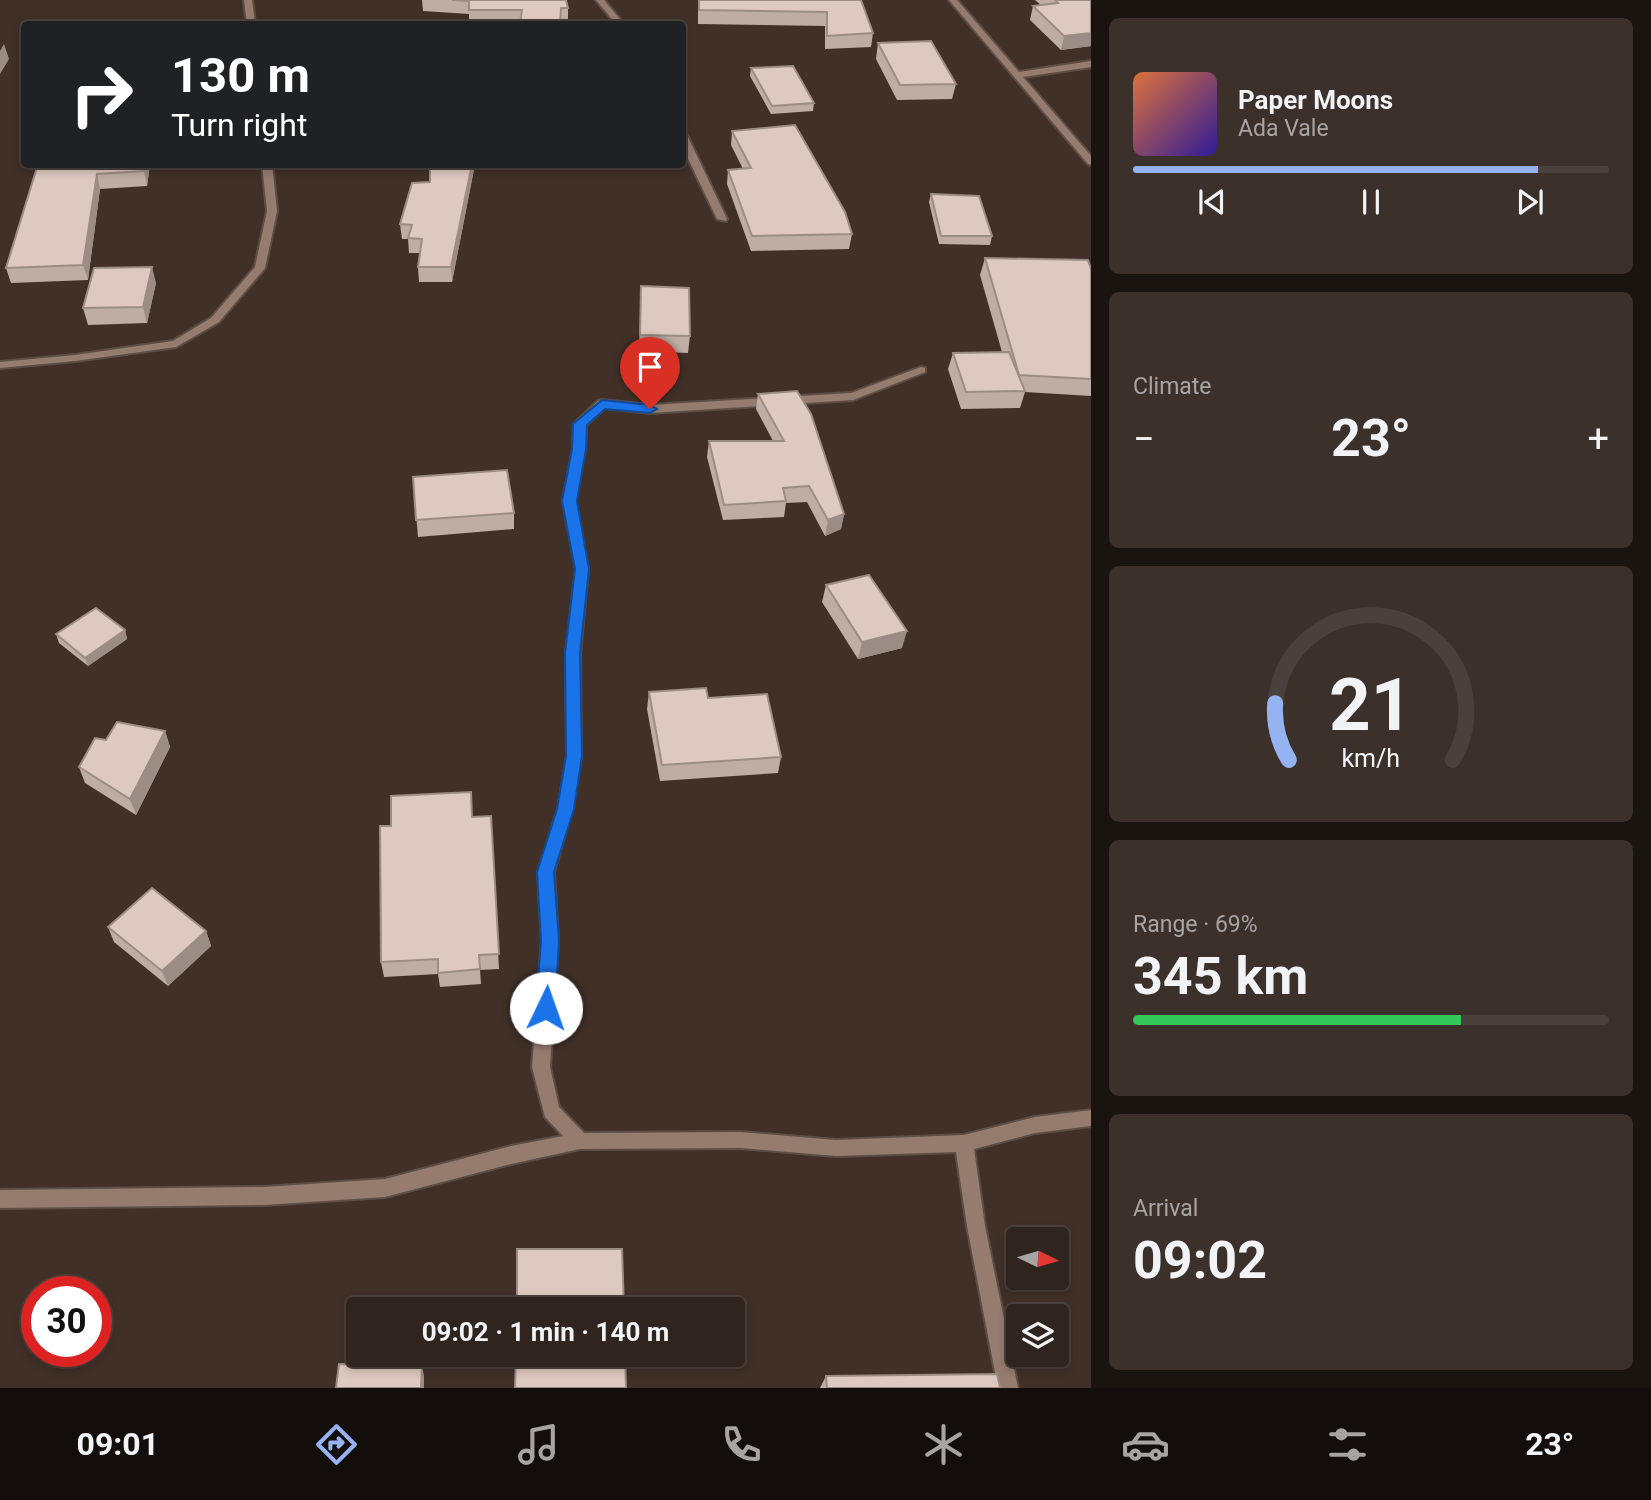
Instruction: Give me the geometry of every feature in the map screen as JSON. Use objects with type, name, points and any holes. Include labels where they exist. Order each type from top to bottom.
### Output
[{"type":"street","points":[[248,0],[251,21]]},
{"type":"street","points":[[600,0],[618,21]]},
{"type":"street","points":[[953,0],[1091,162]]},
{"type":"street","points":[[1016,75],[1091,64]]},
{"type":"street","points":[[686,143],[722,219]]},
{"type":"street","points":[[0,365],[176,344],[215,320],[260,268],[272,211],[267,168]]},
{"type":"street","points":[[580,1141],[551,1111],[541,1067],[550,941],[546,872],[565,809],[574,756],[573,653],[582,569],[569,501],[579,449],[580,424],[602,404],[650,409],[853,396],[920,370]]},
{"type":"street","points":[[0,1199],[264,1196],[385,1188],[510,1154],[580,1141],[740,1140],[836,1148],[964,1143],[1035,1125],[1091,1118]]},
{"type":"street","points":[[964,1143],[976,1226],[1008,1388]]},
{"type":"building","points":[[452,0],[566,0],[568,8],[561,8],[560,21],[520,21],[522,10],[469,10],[469,1]]},
{"type":"building","points":[[699,0],[861,0],[873,33],[827,36],[827,12],[699,10]]},
{"type":"building","points":[[1055,0],[1091,0],[1091,33],[1064,36],[1033,6],[1058,3]]},
{"type":"building","points":[[931,41],[956,84],[900,85],[878,43]]},
{"type":"building","points":[[793,66],[814,103],[772,106],[751,68]]},
{"type":"building","points":[[795,125],[845,212],[852,234],[752,236],[728,170],[751,168],[732,131]]},
{"type":"building","points":[[37,168],[144,168],[144,171],[97,174],[83,265],[6,268]]},
{"type":"building","points":[[430,168],[471,168],[451,267],[418,267],[422,239],[408,238],[412,225],[400,224],[412,183],[430,182]]},
{"type":"building","points":[[931,194],[979,196],[992,236],[941,236]]},
{"type":"building","points":[[985,258],[1088,260],[1091,269],[1091,379],[1019,375]]},
{"type":"building","points":[[152,267],[143,307],[83,308],[94,268]]},
{"type":"building","points":[[641,286],[689,288],[690,336],[640,335]]},
{"type":"building","points":[[1009,352],[1025,391],[966,392],[953,353]]},
{"type":"building","points":[[797,391],[811,414],[844,514],[828,520],[809,486],[783,488],[786,501],[724,505],[709,441],[784,441],[758,394]]},
{"type":"building","points":[[507,470],[514,513],[416,520],[413,477]]},
{"type":"building","points":[[869,575],[907,631],[862,642],[826,585]]},
{"type":"building","points":[[96,608],[125,630],[85,658],[56,634]]},
{"type":"building","points":[[706,688],[708,698],[767,694],[781,757],[662,765],[649,692]]},
{"type":"building","points":[[117,722],[165,731],[130,799],[79,767],[95,738],[106,740]]},
{"type":"building","points":[[471,792],[472,817],[491,816],[499,954],[479,955],[480,969],[438,973],[438,959],[381,962],[380,826],[391,826],[391,796]]},
{"type":"building","points":[[152,888],[206,931],[162,971],[108,927]]},
{"type":"building","points":[[517,1249],[622,1249],[624,1297],[517,1297]]},
{"type":"building","points":[[339,1364],[346,1364],[346,1367],[422,1367],[421,1388],[336,1388]]},
{"type":"building","points":[[516,1367],[625,1367],[626,1388],[515,1388]]},
{"type":"building","points":[[997,1374],[1000,1388],[827,1388],[826,1376]]},
{"type":"route","points":[[546,1008],[550,941],[546,872],[565,809],[574,756],[573,653],[582,569],[569,501],[579,449],[580,424],[602,404],[650,409]]}]
